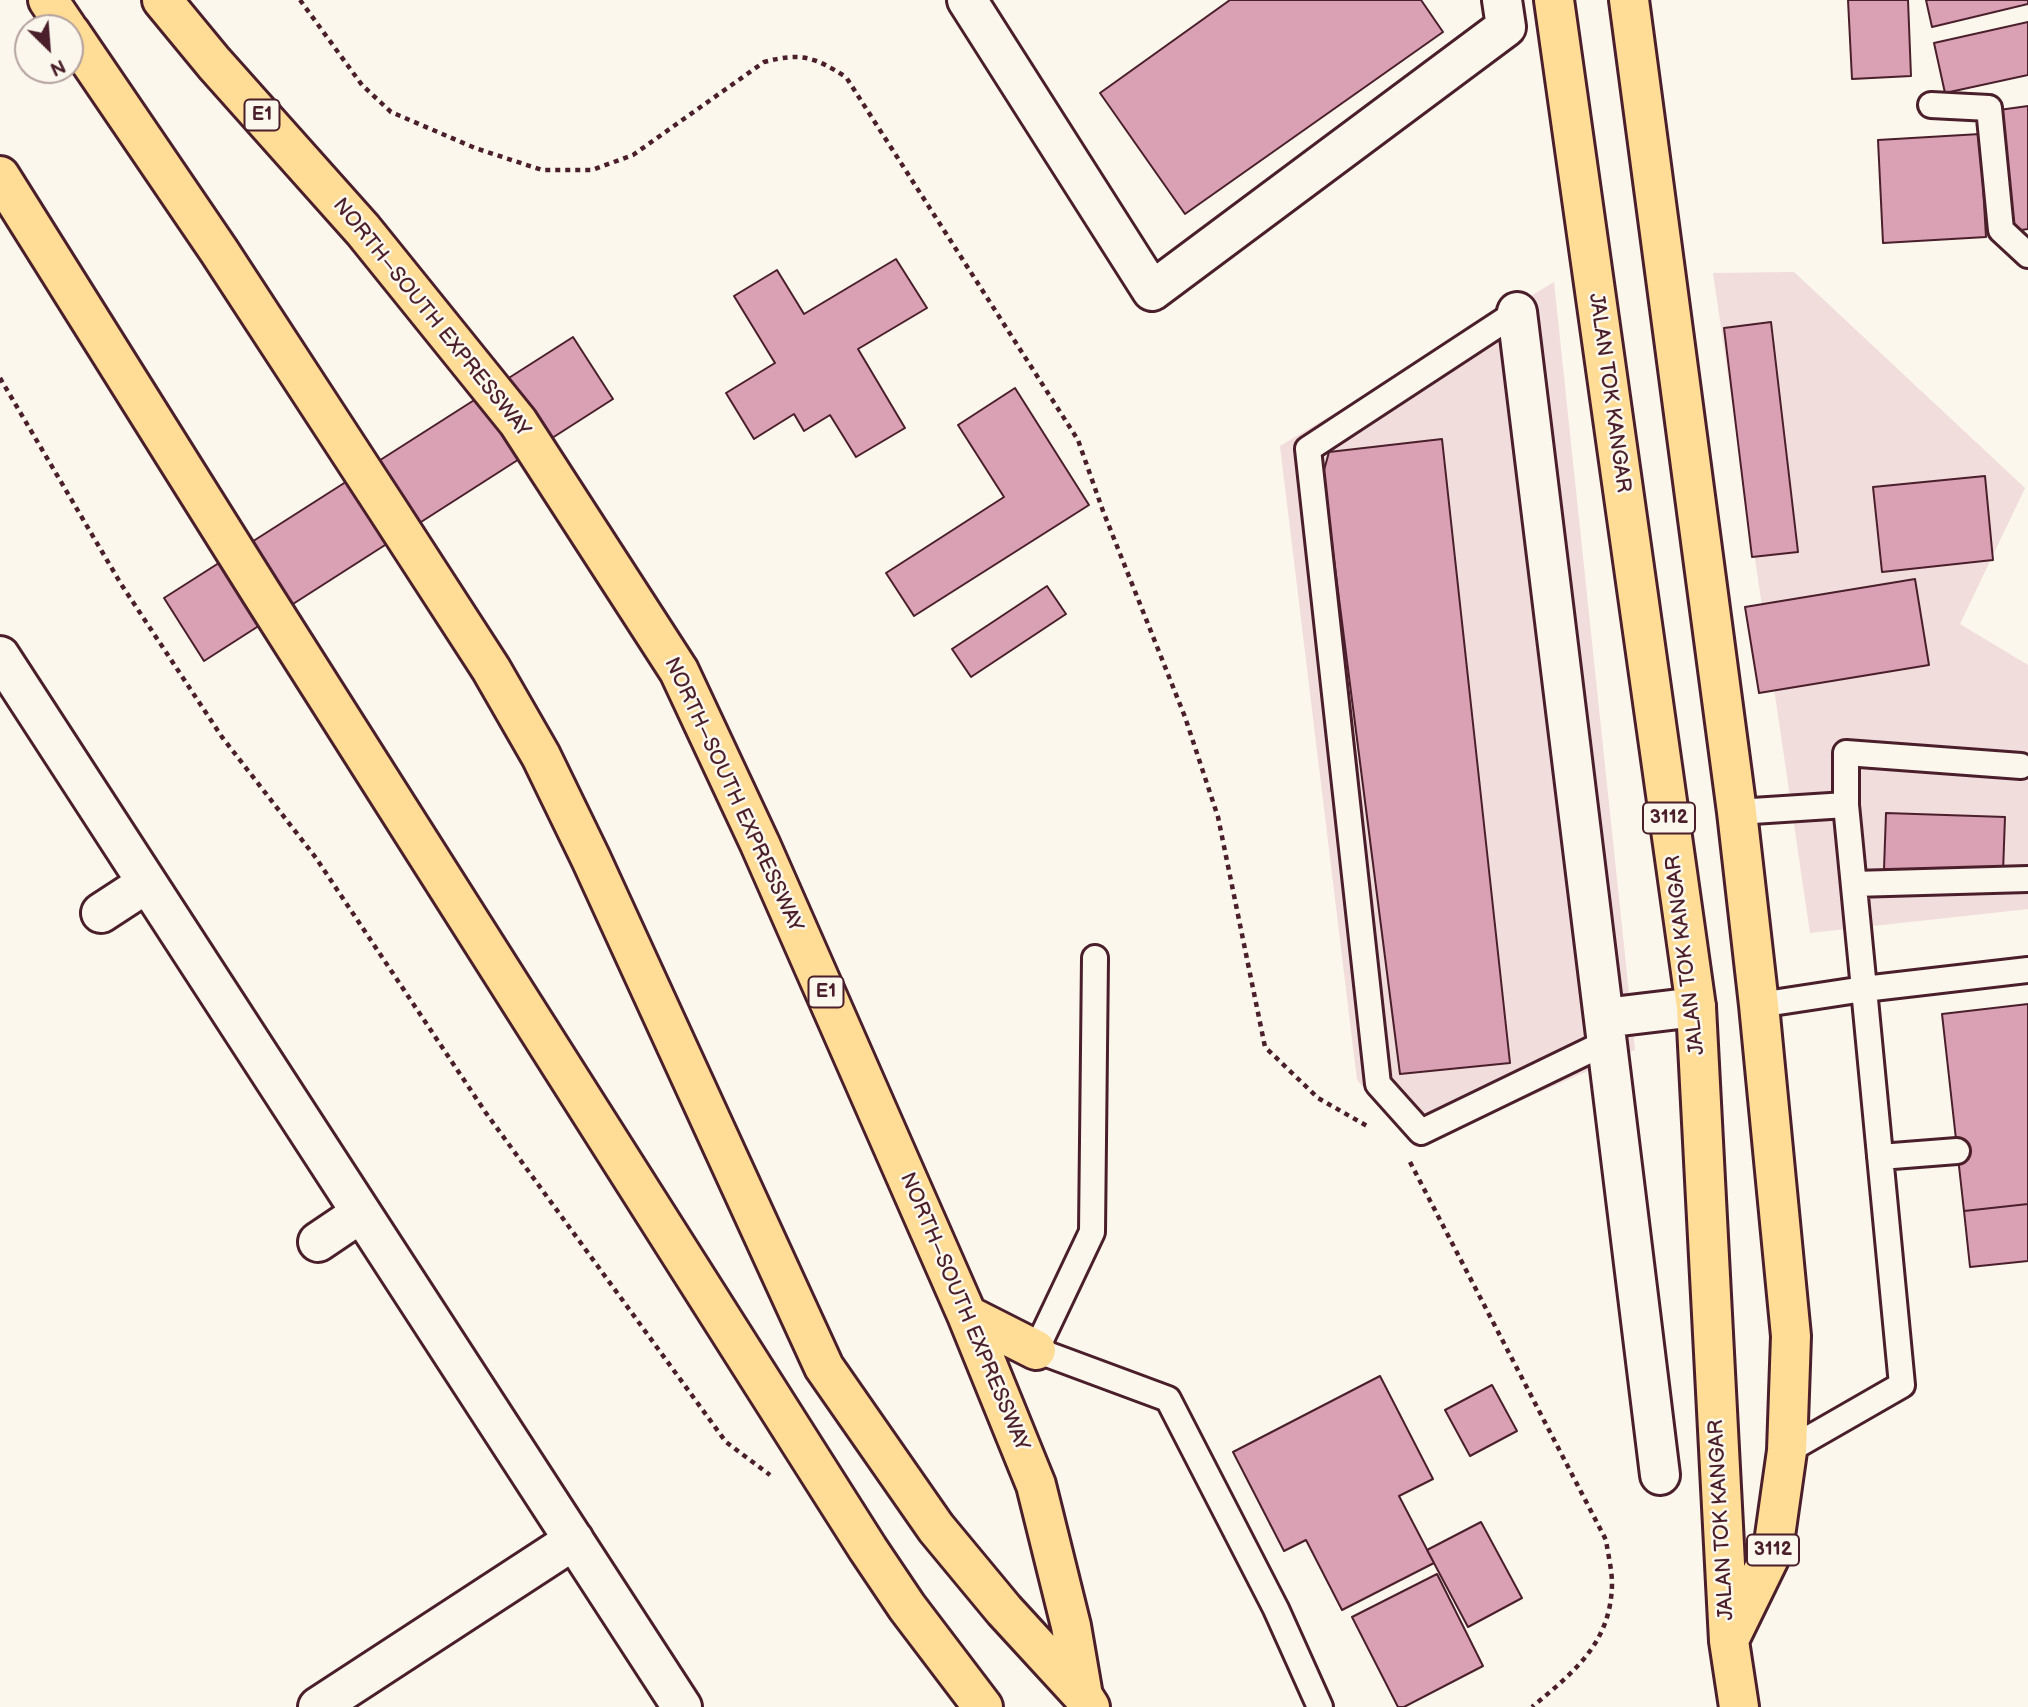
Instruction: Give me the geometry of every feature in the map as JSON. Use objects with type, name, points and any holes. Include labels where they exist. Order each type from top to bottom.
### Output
[{"type":"main road","name":"NORTH–SOUTH EXPRESSWAY","points":[[162,0],[214,63],[363,230],[518,422],[678,671],[766,857],[967,1315],[1036,1485],[1087,1702]]},
{"type":"main road","name":"JALAN TOK KANGAR","points":[[1554,0],[1696,1007],[1729,1641]]},
{"type":"main road","name":"JALAN TOK KANGAR","points":[[1629,0],[1737,812],[1791,1336],[1787,1451],[1773,1550],[1729,1641]]},
{"type":"main road","points":[[84,52],[219,251],[403,533],[491,669],[541,756],[824,1367],[936,1528],[1004,1610],[1087,1702]]},
{"type":"main road","points":[[0,176],[868,1549],[907,1607],[983,1707]]},
{"type":"main road","points":[[967,1315],[1036,1350]]},
{"type":"main road","name":"3112","points":[[1729,1641],[1739,1707]]},
{"type":"street","points":[[967,0],[1153,291],[1506,27],[1502,0]]},
{"type":"street","points":[[1517,312],[1660,1475]]},
{"type":"street","points":[[0,656],[682,1707]]},
{"type":"street","points":[[101,913],[147,883]]},
{"type":"street","points":[[1605,1030],[1696,1007]]},
{"type":"street","points":[[318,1242],[361,1213]]},
{"type":"street","points":[[318,1707],[574,1540]]},
{"type":"lane","points":[[1931,105],[1989,108],[2001,230],[2028,255]]},
{"type":"lane","points":[[1517,312],[1308,449],[1378,1084],[1421,1132],[1605,1030]]},
{"type":"lane","points":[[1787,1451],[1902,1385],[1846,805],[1846,753],[2021,766]]},
{"type":"lane","points":[[1737,812],[1846,805]]},
{"type":"lane","points":[[1854,884],[2028,879]]},
{"type":"lane","points":[[1095,958],[1092,1232],[1036,1350],[1168,1399],[1276,1609],[1320,1707]]},
{"type":"lane","points":[[1759,1005],[1864,989],[2028,970]]},
{"type":"lane","points":[[1880,1157],[1957,1151]]},
{"type":"path","points":[[300,0],[362,85],[391,112],[475,148],[542,170],[592,170],[633,155],[764,62],[790,55],[820,61],[846,77],[1078,440],[1185,718],[1218,817],[1265,1047],[1318,1098],[1377,1132]]},
{"type":"path","points":[[0,378],[121,584],[222,737],[316,858],[486,1114],[726,1442],[781,1483]]},
{"type":"path","points":[[1407,1158],[1606,1540],[1612,1583],[1606,1625],[1581,1664],[1532,1707]]},
{"type":"shaded area","points":[[1794,272],[2025,488],[1960,624],[2028,665],[2028,909],[1810,933],[1713,273]]},
{"type":"shaded area","points":[[1554,282],[1635,1050],[1416,1147],[1357,1080],[1280,446]]},
{"type":"building","points":[[1230,0],[1421,0],[1443,32],[1185,214],[1100,93]]},
{"type":"building","points":[[1848,0],[1908,0],[1911,76],[1852,79]]},
{"type":"building","points":[[1926,0],[2028,0],[2028,4],[1932,27]]},
{"type":"building","points":[[2028,22],[2028,75],[1945,93],[1934,43]]},
{"type":"building","points":[[2028,106],[2028,229],[2015,231],[1999,110]]},
{"type":"building","points":[[1980,134],[1986,237],[1883,243],[1878,140]]},
{"type":"building","points":[[896,259],[927,308],[858,349],[905,428],[856,457],[830,415],[804,431],[794,414],[754,439],[726,393],[775,363],[734,296],[777,270],[804,314]]},
{"type":"building","points":[[1771,322],[1798,552],[1752,557],[1724,328]]},
{"type":"building","points":[[573,337],[613,399],[204,661],[164,598]]},
{"type":"building","points":[[1015,388],[1089,505],[914,616],[886,573],[1004,497],[958,425]]},
{"type":"building","points":[[1442,439],[1510,1063],[1400,1074],[1323,474],[1329,452]]},
{"type":"building","points":[[1985,476],[1993,560],[1882,572],[1873,487]]},
{"type":"building","points":[[1915,579],[1929,665],[1759,693],[1745,607]]},
{"type":"building","points":[[1047,586],[1066,614],[971,677],[952,649]]},
{"type":"building","points":[[1886,813],[2005,817],[2003,872],[1884,869]]},
{"type":"building","points":[[2028,1004],[2028,1204],[1964,1211],[1942,1014]]},
{"type":"building","points":[[2028,1204],[2028,1261],[1970,1267],[1964,1211]]},
{"type":"building","points":[[1380,1376],[1433,1479],[1399,1496],[1434,1563],[1342,1610],[1306,1540],[1284,1551],[1233,1452]]},
{"type":"building","points":[[1492,1385],[1517,1431],[1470,1456],[1445,1410]]},
{"type":"building","points":[[1481,1522],[1522,1598],[1468,1627],[1427,1550]]},
{"type":"building","points":[[1437,1574],[1483,1666],[1404,1707],[1398,1707],[1352,1617]]}]
